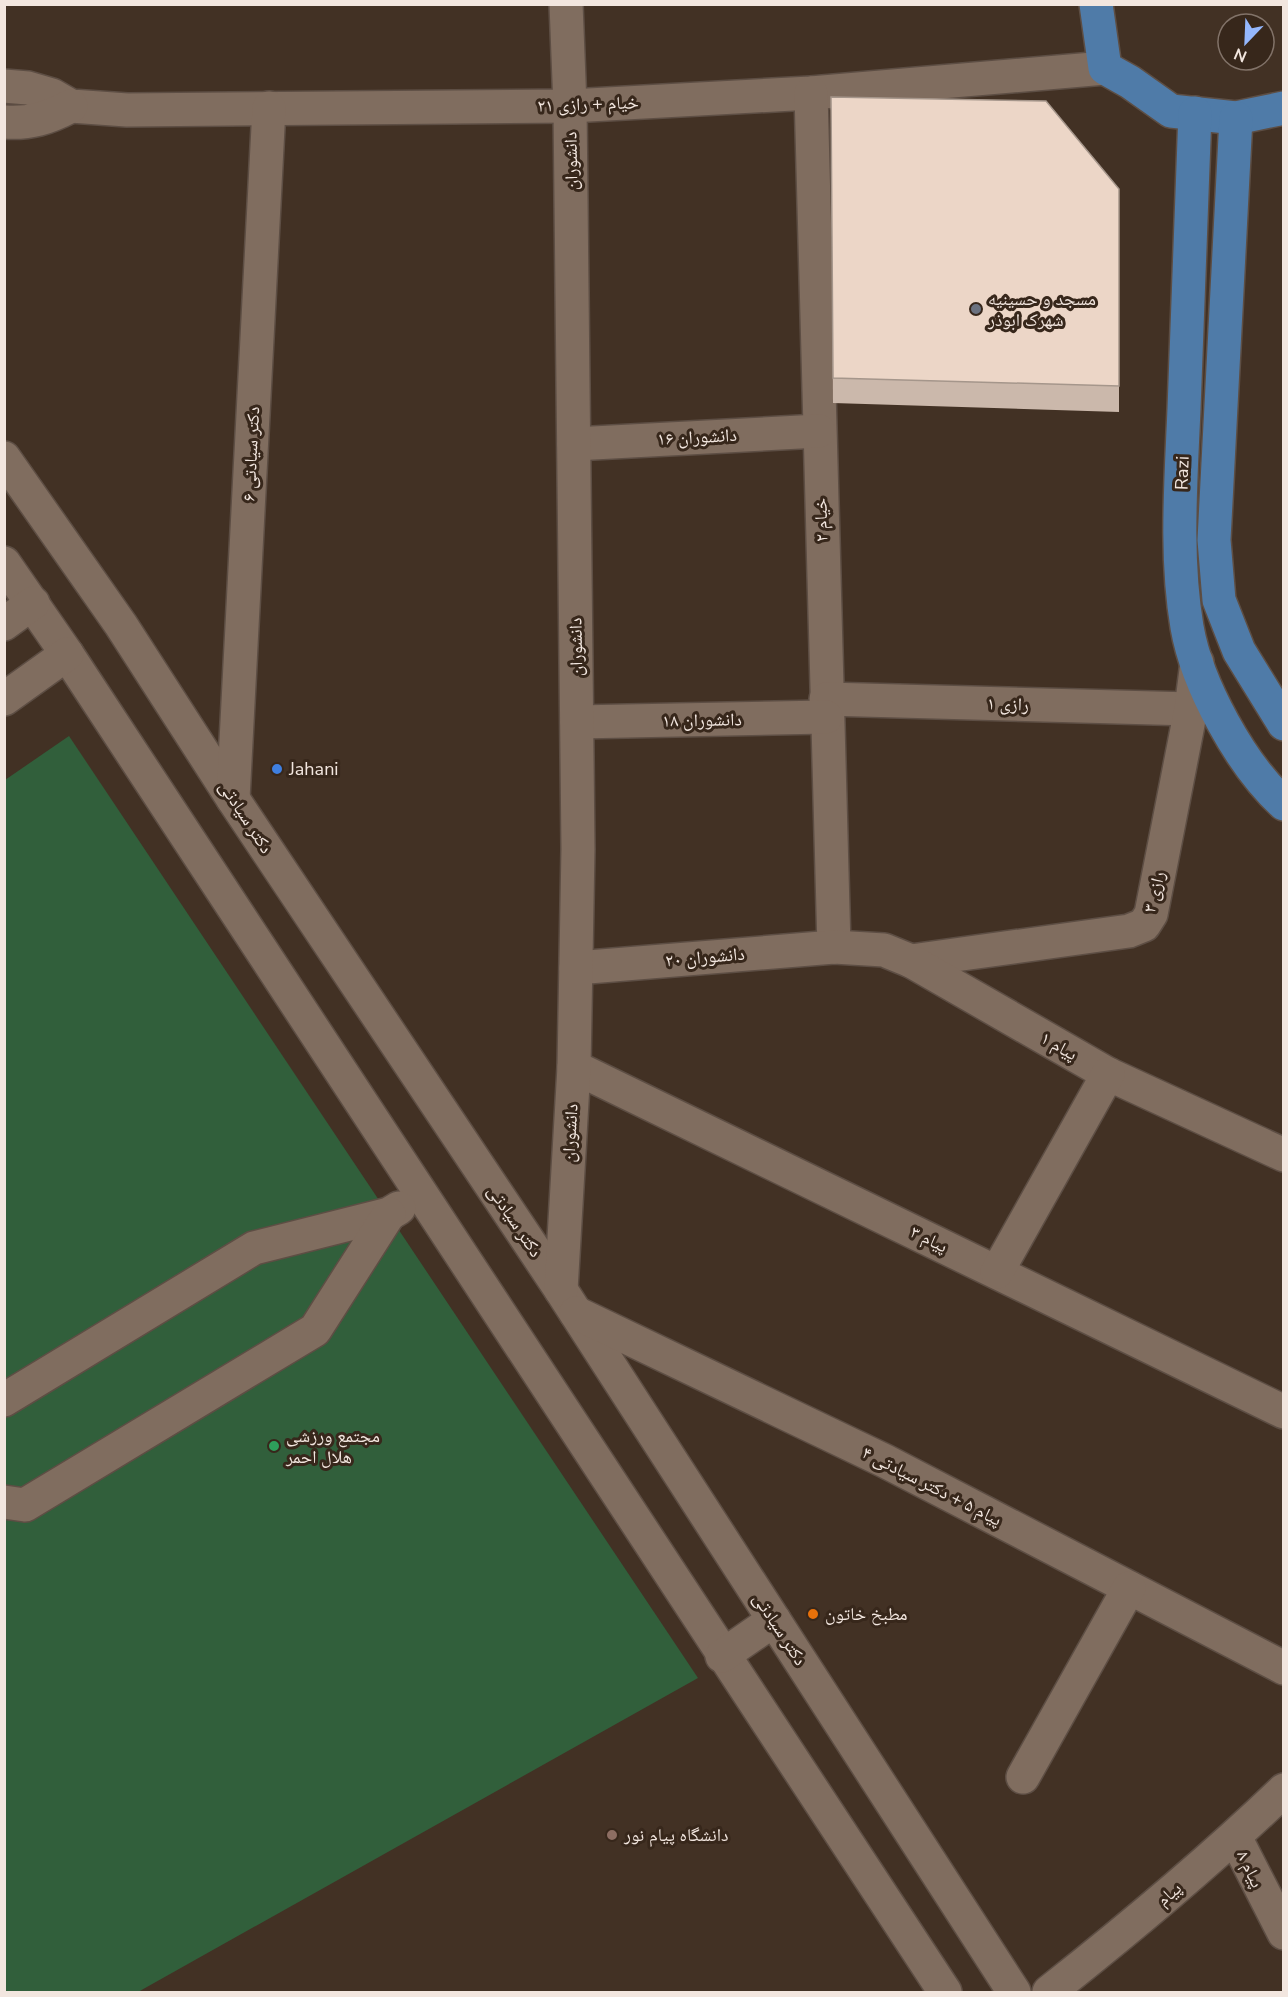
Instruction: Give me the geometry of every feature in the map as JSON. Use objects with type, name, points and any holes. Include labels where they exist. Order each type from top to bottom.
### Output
[{"type":"main road","points":[[1096,4],[1105,68],[1130,82],[1171,111],[1236,118],[1284,108]]},
{"type":"main road","name":"Razi","points":[[1195,114],[1180,535],[1187,628],[1197,662],[1227,732],[1266,788],[1284,804]]},
{"type":"main road","name":"Razi","points":[[1236,118],[1214,540],[1220,600],[1239,651],[1284,723]]},
{"type":"street","name":"دانشوران","points":[[566,4],[570,106],[577,722],[576,968],[568,1301]]},
{"type":"street","name":"خیام + رازی ۲۱","points":[[4,86],[36,90],[52,95],[71,106],[127,110],[570,106],[811,93],[1105,68]]},
{"type":"street","name":"خیام ۲","points":[[811,93],[834,947]]},
{"type":"street","name":"خیام + رازی ۲۱","points":[[4,122],[25,124],[51,117],[71,106]]},
{"type":"street","name":"دکتر سیادتی ۶","points":[[233,799],[269,108]]},
{"type":"street","name":"دانشوران ۱۶","points":[[574,444],[819,431]]},
{"type":"street","name":"دکتر سیادتی","points":[[4,458],[121,625],[233,799],[568,1301],[1014,1992]]},
{"type":"street","points":[[4,563],[67,654],[722,1656],[945,1992]]},
{"type":"street","points":[[4,624],[33,603]]},
{"type":"street","points":[[4,699],[67,654]]},
{"type":"street","name":"رازی ۳","points":[[911,961],[1129,931],[1144,926],[1151,914],[1191,709],[1197,662]]},
{"type":"street","name":"رازی ۱","points":[[826,708],[1191,709]]},
{"type":"street","name":"دانشوران ۱۸","points":[[577,722],[826,708]]},
{"type":"street","name":"پیام ۱","points":[[834,947],[884,950],[911,961],[1108,1074],[1284,1155]]},
{"type":"street","name":"دانشوران ۲۰","points":[[576,968],[834,947]]},
{"type":"street","name":"پیام ۳","points":[[574,1067],[1284,1412]]},
{"type":"street","points":[[997,1272],[1108,1074]]},
{"type":"street","points":[[4,1400],[254,1248],[389,1214],[421,1195]]},
{"type":"street","points":[[4,1502],[25,1505],[315,1329],[389,1214]]},
{"type":"street","name":"پیام ۵ + دکتر سیادتی ۴","points":[[568,1301],[885,1461],[1284,1668]]},
{"type":"street","points":[[1023,1777],[1129,1588]]},
{"type":"street","points":[[722,1656],[774,1620]]},
{"type":"street","name":"پیام","points":[[1049,1992],[1146,1914],[1235,1837],[1284,1790]]},
{"type":"street","name":"پیام ۸","points":[[1235,1837],[1284,1933]]},
{"type":"green space","name":"مجتمع ورزشی هلال احمر","points":[[69,736],[698,1678],[138,1992],[5,1992],[5,780]]},
{"type":"building","name":"مسجد و حسینیه شهرک ابوذر","points":[[831,97],[1046,101],[1119,189],[1119,386],[833,378]]},
{"type":"place","name":"مسجد و حسینیه شهرک ابوذر","points":[[976,309]]},
{"type":"place","name":"Jahani","points":[[277,769]]},
{"type":"place","name":"مجتمع ورزشی هلال احمر","points":[[274,1446]]},
{"type":"place","name":"مطبخ خاتون","points":[[813,1614]]},
{"type":"place","name":"دانشگاه پیام نور","points":[[612,1835]]}]
